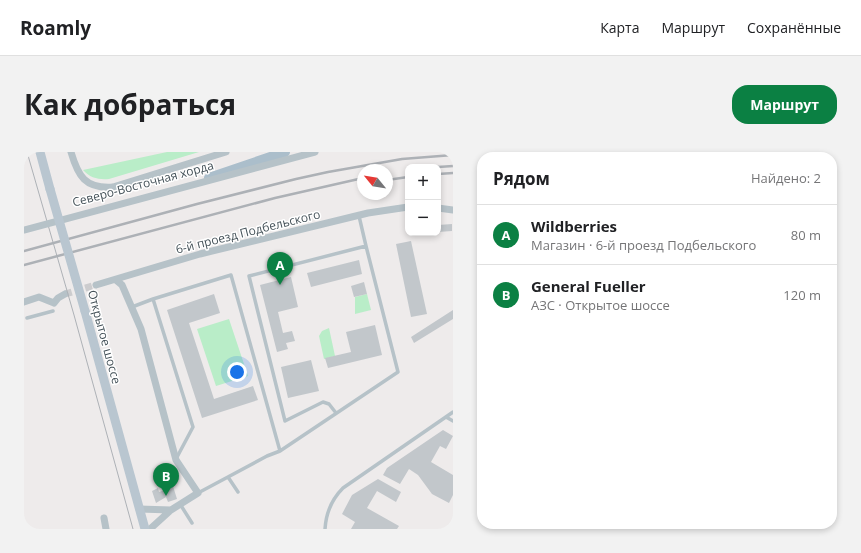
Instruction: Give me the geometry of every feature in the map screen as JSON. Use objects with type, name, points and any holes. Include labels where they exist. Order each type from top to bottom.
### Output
[{"type":"main road","name":"Открытое шоссе","points":[[40,152],[145,529]]},
{"type":"main road","name":"Северо-Восточная хорда","points":[[24,229],[201,180],[285,152]]},
{"type":"street","points":[[71,152],[77,171],[82,177],[88,183],[103,188],[120,185],[226,152]]},
{"type":"street","name":"Северо-Восточная хорда","points":[[24,229],[315,152]]},
{"type":"street","name":"6-й проезд Подбельского","points":[[96,285],[200,254],[359,216],[405,208]]},
{"type":"street","points":[[441,208],[453,210]]},
{"type":"street","points":[[116,280],[122,285],[141,329],[176,460],[198,493],[171,510],[150,529]]},
{"type":"street","points":[[24,302],[39,296],[53,307],[58,298],[65,294]]},
{"type":"street","points":[[139,509],[171,510]]},
{"type":"street","points":[[104,518],[106,529]]},
{"type":"lane","points":[[198,493],[267,456],[280,451],[398,372],[359,216]]},
{"type":"lane","points":[[336,414],[329,404],[324,402],[285,422],[249,276],[366,246]]},
{"type":"lane","points":[[132,307],[231,275],[280,451]]},
{"type":"lane","points":[[154,299],[193,427],[176,460]]},
{"type":"lane","points":[[26,318],[53,307]]},
{"type":"lane","points":[[325,529],[327,515],[331,505],[343,488],[453,412]]},
{"type":"lane","points":[[446,417],[453,421]]},
{"type":"lane","points":[[228,477],[238,492]]},
{"type":"lane","points":[[180,504],[192,523]]},
{"type":"green space","points":[[167,152],[199,152],[109,179],[95,178],[83,170]]},
{"type":"green space","points":[[367,294],[371,310],[355,314],[355,297]]},
{"type":"green space","points":[[229,319],[248,376],[216,386],[197,329]]},
{"type":"green space","points":[[329,328],[335,356],[324,359],[319,336],[322,331]]},
{"type":"building","points":[[452,224],[452,231],[441,232],[441,225]]},
{"type":"building","points":[[411,241],[427,314],[411,317],[396,244]]},
{"type":"building","points":[[359,260],[362,274],[311,287],[307,273]]},
{"type":"building","points":[[291,277],[298,307],[278,312],[283,333],[292,331],[295,341],[286,343],[288,349],[277,352],[260,285]]},
{"type":"building","points":[[364,282],[367,294],[354,297],[351,286]]},
{"type":"building","points":[[214,294],[220,313],[189,323],[214,399],[253,386],[258,400],[202,418],[167,310]]},
{"type":"building","points":[[453,310],[453,319],[414,343],[411,337]]},
{"type":"building","points":[[375,325],[382,355],[328,368],[325,358],[351,352],[346,332]]},
{"type":"building","points":[[311,360],[319,391],[288,398],[281,367]]},
{"type":"building","points":[[443,430],[453,436],[446,449],[440,446],[431,462],[453,475],[453,495],[449,503],[432,494],[418,475],[409,469],[400,484],[383,475],[387,468]]},
{"type":"building","points":[[378,479],[401,492],[396,502],[377,491],[367,508],[399,526],[397,529],[351,529],[355,522],[342,514],[352,495]]},
{"type":"building","points":[[172,483],[177,499],[168,502],[166,497],[156,503],[152,491],[158,488],[159,492],[165,490],[163,486]]},
{"type":"tunnel","points":[[65,294],[96,285]]},
{"type":"tram line","points":[[27,152],[133,529]]},
{"type":"railway","points":[[24,251],[296,179],[402,159],[453,155]]},
{"type":"railway","points":[[441,167],[453,166]]},
{"type":"railway","points":[[441,174],[453,173]]},
{"type":"railway","points":[[393,179],[405,177]]},
{"type":"railway","points":[[24,265],[275,198],[357,179]]},
{"type":"place","name":"Wildberries","points":[[280,285]]},
{"type":"place","name":"General Fueller","points":[[166,496]]}]
